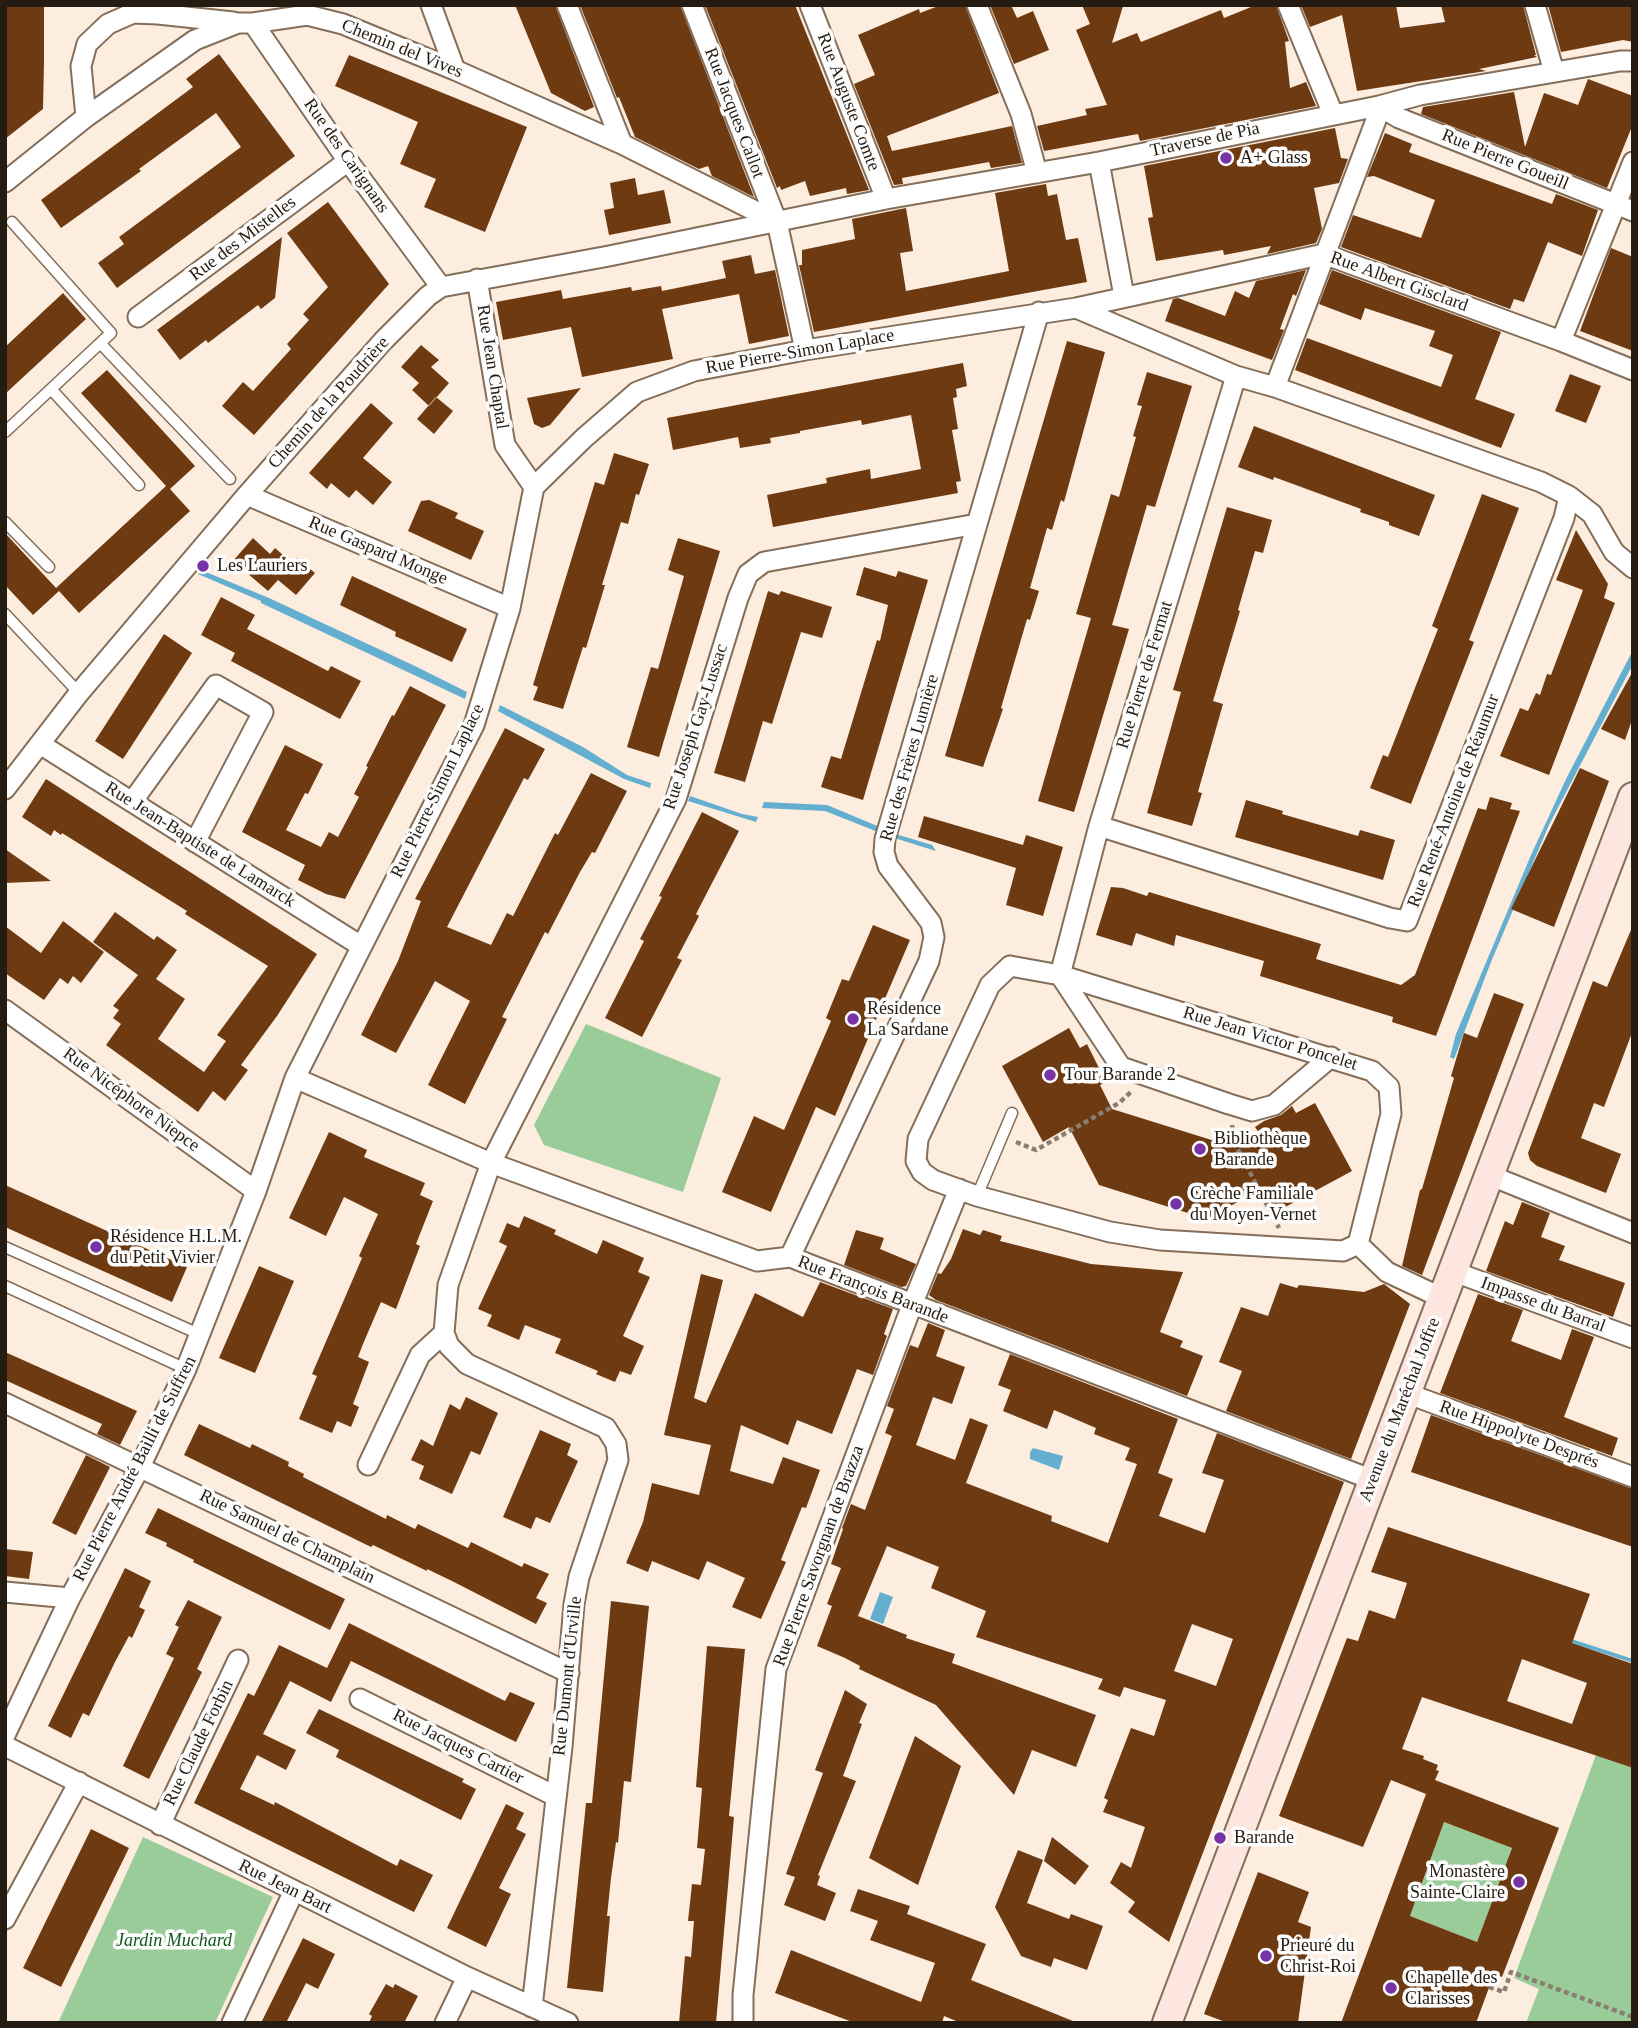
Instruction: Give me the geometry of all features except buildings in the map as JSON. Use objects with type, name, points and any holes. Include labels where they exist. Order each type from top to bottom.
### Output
[{"type":"main road","name":"Avenue du Maréchal Joffre","points":[[1167,2023],[1633,797]]},
{"type":"street","points":[[431,5],[455,70]]},
{"type":"street","points":[[567,5],[622,144]]},
{"type":"street","name":"Rue Jacques Callot","points":[[692,5],[777,222],[805,350]]},
{"type":"street","name":"Rue Auguste Comte","points":[[810,5],[886,199]]},
{"type":"street","points":[[977,5],[1021,114],[1037,173]]},
{"type":"street","points":[[1288,5],[1333,114]]},
{"type":"street","points":[[1535,5],[1554,72]]},
{"type":"street","name":"Chemin del Vives","points":[[5,182],[86,117],[195,40],[283,11],[342,24],[455,70],[622,144],[777,222]]},
{"type":"street","points":[[86,117],[80,66],[87,44],[108,24],[133,13],[158,13],[246,23]]},
{"type":"street","name":"Rue des Carignans","points":[[246,23],[441,287]]},
{"type":"street","name":"Traverse de Pia","points":[[777,222],[886,199],[1099,162],[1379,106],[1420,95],[1633,61]]},
{"type":"street","points":[[1275,387],[1379,106]]},
{"type":"street","name":"Rue Pierre Goueill","points":[[1379,106],[1399,118],[1624,207]]},
{"type":"street","name":"Rue des Mistelles","points":[[138,317],[348,161]]},
{"type":"street","points":[[1099,162],[1124,296]]},
{"type":"street","points":[[1560,341],[1624,207],[1633,162]]},
{"type":"street","name":"Chemin de la Poudrière","points":[[5,789],[79,693],[247,495],[383,341],[428,296],[441,287],[477,279],[610,256],[777,222]]},
{"type":"street","name":"Rue Albert Gisclard","points":[[1076,308],[1324,254],[1633,370]]},
{"type":"street","name":"Rue Jean Chaptal","points":[[477,279],[505,445],[534,487]]},
{"type":"street","points":[[1076,308],[1236,376],[1275,387],[1541,482],[1569,496],[1592,514],[1614,552],[1633,568]]},
{"type":"street","name":"Rue Pierre-Simon Laplace","points":[[295,1078],[474,725],[510,608],[534,487],[584,438],[637,392],[694,371],[805,350],[1076,308]]},
{"type":"street","name":"Rue des Frères Lumière","points":[[790,1257],[929,961],[934,937],[931,923],[888,866],[884,852],[885,839],[1039,312]]},
{"type":"street","name":"Rue Pierre de Fermat","points":[[1060,975],[1098,826],[1236,376]]},
{"type":"street","name":"Rue Gaspard Monge","points":[[247,495],[510,608]]},
{"type":"street","name":"Rue René-Antoine de Réaumur","points":[[1098,826],[1390,918],[1407,921],[1564,518],[1569,496]]},
{"type":"street","name":"Rue Joseph Gay-Lussac","points":[[491,1163],[676,799],[738,598],[748,574],[764,562],[977,524]]},
{"type":"street","points":[[132,802],[216,685],[263,712],[195,842]]},
{"type":"street","name":"Rue Jean-Baptiste de Lamarck","points":[[40,744],[360,946]]},
{"type":"street","name":"Rue Jean Victor Poncelet","points":[[1010,966],[1060,975],[1331,1057],[1372,1071],[1389,1087],[1391,1114],[1351,1247],[1289,1247],[1160,1240],[1111,1232],[968,1193],[933,1180],[922,1172],[916,1161],[918,1139],[990,985],[1010,966]]},
{"type":"street","points":[[1060,975],[1121,1067],[1252,1111],[1274,1105],[1331,1057]]},
{"type":"street","name":"Rue Nicéphore Niepce","points":[[5,1010],[256,1191]]},
{"type":"street","name":"Rue François Barande","points":[[295,1078],[491,1163],[757,1261],[790,1257],[1373,1480]]},
{"type":"street","name":"Rue Pierre André Bailli de Suffren","points":[[5,1735],[71,1598],[141,1467],[186,1369],[256,1191],[295,1078]]},
{"type":"street","points":[[369,1465],[420,1355],[444,1333],[447,1285],[491,1163]]},
{"type":"street","points":[[1489,1175],[1633,1233]]},
{"type":"street","name":"Rue Pierre Savorgnan de Brazza","points":[[743,2023],[743,1995],[776,1669],[912,1305],[968,1193]]},
{"type":"street","points":[[1351,1247],[1388,1272],[1442,1298]]},
{"type":"street","name":"Impasse du Barral","points":[[1452,1271],[1633,1339]]},
{"type":"street","name":"Rue Dumont d'Urville","points":[[444,1333],[449,1346],[467,1364],[606,1428],[616,1444],[618,1460],[579,1577],[574,1604],[569,1673],[532,2007]]},
{"type":"street","name":"Rue Hippolyte Després","points":[[1406,1392],[1633,1477]]},
{"type":"street","name":"Rue Samuel de Champlain","points":[[5,1403],[569,1673]]},
{"type":"street","points":[[5,1592],[71,1598]]},
{"type":"street","name":"Rue Claude Forbin","points":[[160,1825],[238,1660]]},
{"type":"street","name":"Rue Jacques Cartier","points":[[360,1699],[555,1796]]},
{"type":"street","name":"Rue Jean Bart","points":[[5,1746],[467,1977],[568,2023]]},
{"type":"street","points":[[5,1919],[79,1782]]},
{"type":"street","points":[[232,2023],[293,1891]]},
{"type":"street","points":[[444,2023],[467,1977]]},
{"type":"lane","points":[[5,432],[111,333],[12,222]]},
{"type":"lane","points":[[100,343],[230,479]]},
{"type":"lane","points":[[51,389],[139,485]]},
{"type":"lane","points":[[5,522],[49,567]]},
{"type":"lane","points":[[5,614],[79,693]]},
{"type":"lane","points":[[968,1193],[1002,1137],[1012,1114]]},
{"type":"lane","points":[[5,1247],[201,1335]]},
{"type":"lane","points":[[5,1286],[186,1369]]},
{"type":"path","points":[[1002,1137],[1036,1150],[1119,1103],[1147,1076]]},
{"type":"path","points":[[1229,1104],[1234,1142],[1289,1247]]},
{"type":"path","points":[[1489,1987],[1504,1992],[1511,1972],[1633,2017]]},
{"type":"green space","points":[[586,1024],[721,1078],[683,1192],[544,1145],[534,1125]]},
{"type":"green space","points":[[1596,1755],[1633,1768],[1633,2023],[1526,2023],[1539,1989],[1514,1978]]},
{"type":"green space","points":[[1444,1822],[1512,1848],[1477,1942],[1410,1916]]},
{"type":"green space","name":"Jardin Muchard","points":[[143,1837],[273,1897],[215,2023],[58,2023]]},
{"type":"water","points":[[201,570],[269,598],[415,666],[467,692],[465,699],[261,601],[198,574]]},
{"type":"water","points":[[1633,650],[1633,664],[1549,825],[1491,962],[1454,1059],[1450,1057],[1456,1034],[1531,855],[1567,777]]},
{"type":"water","points":[[500,705],[583,747],[627,775],[651,783],[650,788],[624,779],[498,711]]},
{"type":"water","points":[[690,796],[758,817],[756,822],[688,801]]},
{"type":"water","points":[[764,802],[827,805],[899,835],[932,845],[936,851],[888,836],[825,811],[762,808]]},
{"type":"water","points":[[1033,1448],[1063,1456],[1059,1470],[1030,1459]]},
{"type":"water","points":[[880,1592],[893,1597],[883,1624],[870,1619]]},
{"type":"water","points":[[1510,1619],[1633,1659],[1633,1663],[1565,1641]]},
{"type":"place","name":"A+ Glass","points":[[1226,158]]},
{"type":"place","name":"Les Lauriers","points":[[203,566]]},
{"type":"place","name":"Résidence La Sardane","points":[[853,1019]]},
{"type":"place","name":"Tour Barande 2","points":[[1050,1075]]},
{"type":"place","name":"Bibliothèque Barande","points":[[1200,1149]]},
{"type":"place","name":"Crèche Familiale du Moyen-Vernet","points":[[1176,1204]]},
{"type":"place","name":"Résidence H.L.M. du Petit Vivier","points":[[96,1247]]},
{"type":"place","name":"Barande","points":[[1220,1838]]},
{"type":"place","name":"Monastère Sainte-Claire","points":[[1519,1882]]},
{"type":"place","name":"Prieuré du Christ-Roi","points":[[1266,1956]]},
{"type":"place","name":"Chapelle des Clarisses","points":[[1391,1988]]}]
